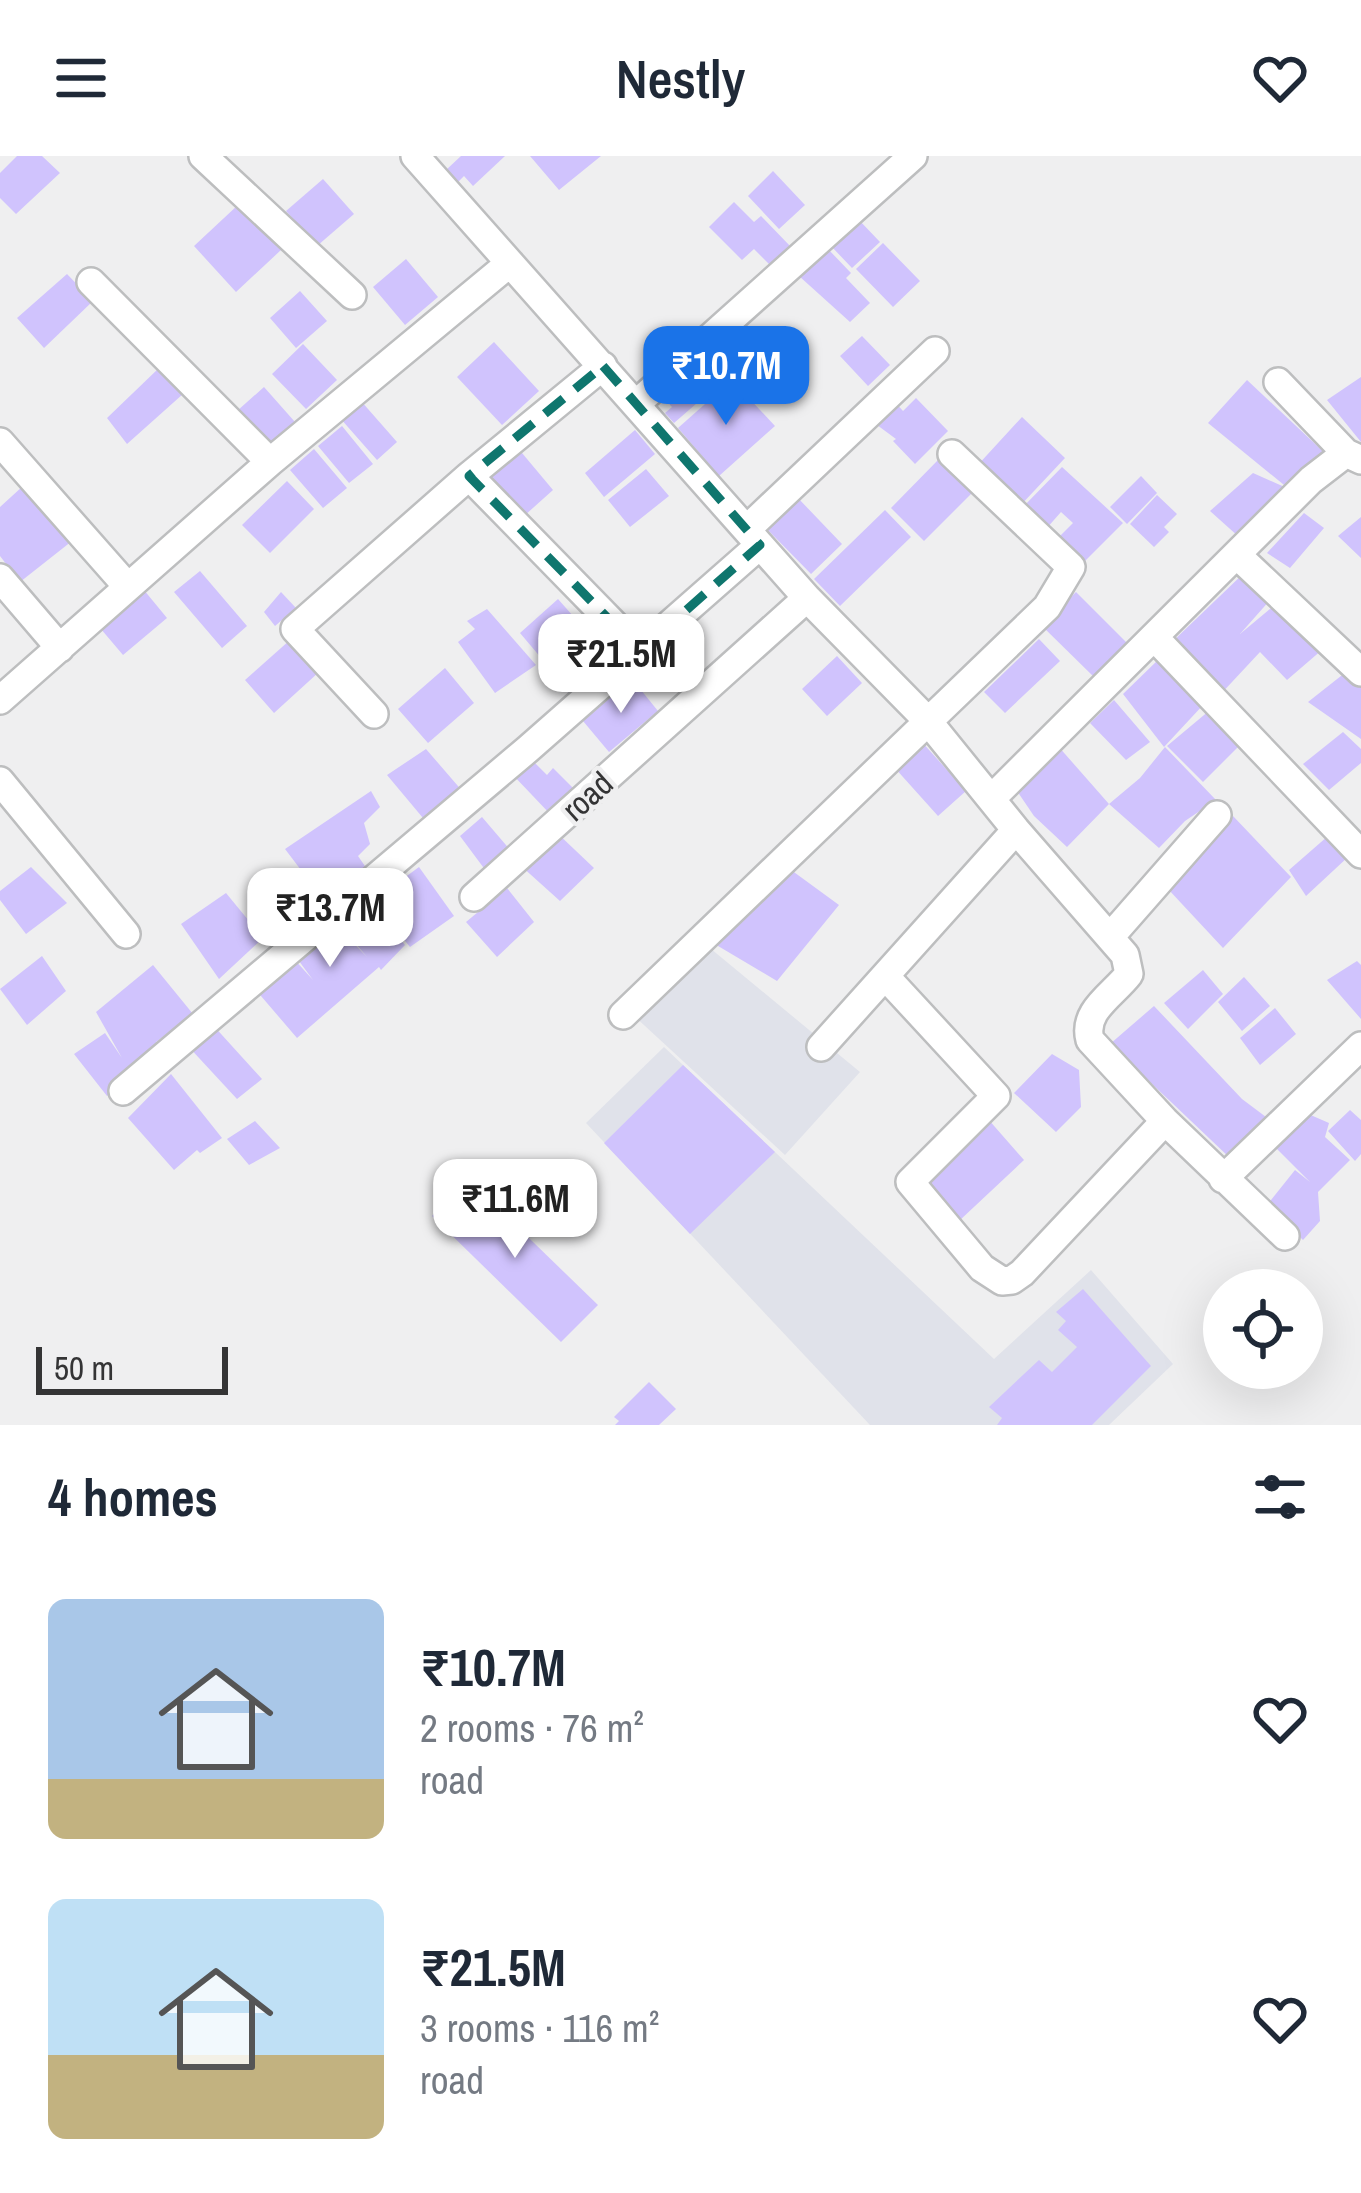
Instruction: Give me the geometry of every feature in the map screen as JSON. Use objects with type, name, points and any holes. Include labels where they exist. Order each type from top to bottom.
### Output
[{"type":"street","points":[[203,156],[352,295]]},
{"type":"street","points":[[415,156],[807,598],[927,720],[1110,937],[1130,964],[1129,974],[1091,1016],[1090,1040],[1223,1179],[1285,1236]]},
{"type":"street","points":[[636,404],[913,156]]},
{"type":"street","points":[[0,700],[270,462],[510,263]]},
{"type":"street","points":[[91,282],[270,462]]},
{"type":"street","points":[[123,1091],[640,651],[935,351]]},
{"type":"street","points":[[374,714],[295,629],[603,366]]},
{"type":"street","points":[[993,797],[1311,480],[1353,457],[1278,382]]},
{"type":"street","points":[[0,442],[127,586]]},
{"type":"street","points":[[622,1016],[1047,607],[1071,568],[952,454]]},
{"type":"street","points":[[470,476],[640,651]]},
{"type":"street","points":[[1238,556],[1361,671]]},
{"type":"street","points":[[0,578],[60,648]]},
{"type":"street","name":"road","points":[[474,897],[807,598]]},
{"type":"street","points":[[1155,638],[1361,854]]},
{"type":"street","points":[[0,782],[126,934]]},
{"type":"street","points":[[1110,937],[1217,815]]},
{"type":"street","points":[[820,1048],[1016,830]]},
{"type":"street","points":[[886,977],[996,1096],[910,1182],[991,1276],[1012,1280],[1022,1273],[1165,1120]]},
{"type":"street","points":[[1223,1179],[1361,1046]]},
{"type":"highlighted area","points":[[603,366],[760,545],[640,651],[469,476]]},
{"type":"shaded area","points":[[699,939],[860,1072],[785,1155],[632,1014]]},
{"type":"shaded area","points":[[664,1047],[994,1359],[1091,1270],[1173,1364],[1109,1425],[870,1425],[586,1123]]},
{"type":"building","points":[[17,156],[42,156],[60,173],[16,214],[0,198],[0,173]]},
{"type":"building","points":[[461,156],[505,156],[473,186],[464,176],[457,183],[446,170]]},
{"type":"building","points":[[530,156],[601,156],[559,190]]},
{"type":"building","points":[[773,171],[805,205],[779,229],[748,196]]},
{"type":"building","points":[[323,179],[354,214],[317,246],[286,211]]},
{"type":"building","points":[[734,202],[754,222],[761,216],[791,247],[771,266],[754,249],[742,260],[709,227]]},
{"type":"building","points":[[239,204],[281,250],[236,292],[194,246]]},
{"type":"building","points":[[858,219],[880,242],[852,268],[831,246]]},
{"type":"building","points":[[883,243],[920,281],[893,307],[856,269]]},
{"type":"building","points":[[828,249],[870,303],[850,322],[799,276]]},
{"type":"building","points":[[406,259],[438,297],[405,325],[373,287]]},
{"type":"building","points":[[67,274],[93,301],[44,348],[17,318]]},
{"type":"building","points":[[300,291],[327,321],[296,348],[270,318]]},
{"type":"building","points":[[862,336],[890,365],[868,386],[840,356]]},
{"type":"building","points":[[494,342],[539,391],[502,425],[457,377]]},
{"type":"building","points":[[303,344],[337,380],[306,409],[272,374]]},
{"type":"building","points":[[706,354],[727,377],[674,423],[665,413],[672,407],[661,395]]},
{"type":"building","points":[[159,368],[183,394],[127,444],[107,418]]},
{"type":"building","points":[[1361,377],[1361,442],[1327,400]]},
{"type":"building","points":[[732,380],[775,426],[719,476],[678,428]]},
{"type":"building","points":[[1247,380],[1328,456],[1239,537],[1210,511],[1253,473],[1289,489],[1208,423]]},
{"type":"building","points":[[264,387],[295,422],[268,445],[237,411]]},
{"type":"building","points":[[916,398],[948,431],[915,464],[893,441],[896,439],[873,422],[894,401],[903,411]]},
{"type":"building","points":[[361,401],[397,442],[377,460],[340,418]]},
{"type":"building","points":[[1022,417],[1065,458],[1019,507],[976,467]]},
{"type":"building","points":[[342,426],[373,464],[349,483],[318,446]]},
{"type":"building","points":[[635,430],[655,454],[604,497],[585,473]]},
{"type":"building","points":[[517,447],[553,490],[524,516],[487,473]]},
{"type":"building","points":[[314,449],[347,488],[323,508],[290,470]]},
{"type":"building","points":[[939,459],[972,493],[924,541],[891,508]]},
{"type":"building","points":[[1062,467],[1123,523],[1082,564],[1056,540],[1073,523],[1061,512],[1046,529],[1022,508]]},
{"type":"building","points":[[646,469],[669,496],[630,527],[608,500]]},
{"type":"building","points":[[1141,476],[1157,493],[1127,524],[1110,507]]},
{"type":"building","points":[[287,481],[314,509],[270,553],[242,525]]},
{"type":"building","points":[[23,486],[72,541],[20,582],[0,556],[0,507]]},
{"type":"building","points":[[1157,495],[1177,514],[1164,527],[1169,532],[1154,547],[1130,524]]},
{"type":"building","points":[[797,497],[842,544],[811,574],[765,527]]},
{"type":"building","points":[[885,510],[911,537],[840,606],[814,579]]},
{"type":"building","points":[[1304,513],[1324,528],[1290,568],[1267,553]]},
{"type":"building","points":[[1361,517],[1361,558],[1338,536]]},
{"type":"building","points":[[200,571],[247,626],[222,648],[174,592]]},
{"type":"building","points":[[1245,572],[1271,599],[1240,634],[1277,603],[1323,649],[1287,680],[1260,652],[1218,697],[1169,645]]},
{"type":"building","points":[[139,584],[167,618],[123,655],[95,622]]},
{"type":"building","points":[[281,592],[296,608],[275,626],[264,612]]},
{"type":"building","points":[[1076,592],[1127,643],[1096,679],[1042,626]]},
{"type":"building","points":[[558,599],[581,625],[542,659],[520,633]]},
{"type":"building","points":[[487,609],[536,665],[495,693],[458,642],[475,629],[467,621]]},
{"type":"building","points":[[583,628],[611,662],[570,695],[542,661]]},
{"type":"building","points":[[1039,639],[1060,661],[1005,713],[984,692]]},
{"type":"building","points":[[290,640],[319,672],[274,713],[245,680]]},
{"type":"building","points":[[837,656],[862,683],[827,716],[802,689]]},
{"type":"building","points":[[1160,658],[1204,704],[1164,747],[1123,694]]},
{"type":"building","points":[[445,668],[474,703],[428,743],[398,709]]},
{"type":"building","points":[[1346,672],[1361,685],[1361,739],[1308,702]]},
{"type":"building","points":[[632,679],[658,711],[609,752],[583,721]]},
{"type":"building","points":[[1114,700],[1150,742],[1126,760],[1090,723]]},
{"type":"building","points":[[1210,710],[1238,747],[1203,782],[1167,746]]},
{"type":"building","points":[[1343,732],[1361,749],[1361,763],[1329,790],[1303,764]]},
{"type":"building","points":[[921,741],[966,791],[938,816],[894,767]]},
{"type":"building","points":[[1058,746],[1109,804],[1067,847],[1034,816],[1015,788]]},
{"type":"building","points":[[1165,747],[1216,800],[1185,821],[1159,848],[1109,804],[1140,778]]},
{"type":"building","points":[[426,749],[464,793],[428,824],[387,775]]},
{"type":"building","points":[[530,758],[547,775],[553,768],[575,790],[551,815],[512,774]]},
{"type":"building","points":[[371,791],[380,807],[364,823],[370,844],[358,856],[367,869],[323,899],[285,849]]},
{"type":"building","points":[[1233,816],[1291,877],[1223,948],[1168,889]]},
{"type":"building","points":[[482,817],[512,852],[486,871],[460,836]]},
{"type":"building","points":[[555,831],[594,868],[560,901],[520,865]]},
{"type":"building","points":[[1328,836],[1348,857],[1306,896],[1289,870]]},
{"type":"building","points":[[31,867],[67,903],[26,934],[0,900],[0,891]]},
{"type":"building","points":[[419,867],[454,916],[410,947],[373,901]]},
{"type":"building","points":[[787,867],[839,905],[777,981],[713,943]]},
{"type":"building","points":[[507,888],[534,922],[497,957],[466,922]]},
{"type":"building","points":[[226,893],[263,938],[219,979],[181,924]]},
{"type":"building","points":[[370,904],[405,945],[297,1038],[255,989],[294,959],[313,980],[296,957],[337,926],[367,957],[339,924]]},
{"type":"building","points":[[42,956],[66,991],[27,1025],[0,989]]},
{"type":"building","points":[[1357,961],[1361,965],[1361,1019],[1327,980]]},
{"type":"building","points":[[153,965],[193,1014],[156,1042],[159,1047],[132,1077],[107,1096],[74,1054],[105,1033],[122,1058],[96,1012]]},
{"type":"building","points":[[1203,970],[1223,994],[1188,1029],[1164,1003]]},
{"type":"building","points":[[1244,977],[1270,1006],[1242,1031],[1218,1002]]},
{"type":"building","points":[[1154,1006],[1242,1099],[1270,1120],[1231,1159],[1110,1044]]},
{"type":"building","points":[[1275,1008],[1296,1034],[1260,1065],[1240,1038]]},
{"type":"building","points":[[212,1024],[262,1079],[237,1099],[187,1045]]},
{"type":"building","points":[[1052,1054],[1079,1070],[1081,1107],[1056,1132],[1014,1093]]},
{"type":"building","points":[[683,1065],[775,1152],[690,1234],[604,1143]]},
{"type":"building","points":[[171,1074],[222,1138],[200,1153],[197,1150],[174,1170],[128,1118]]},
{"type":"building","points":[[1350,1110],[1361,1120],[1361,1154],[1355,1161],[1328,1131]]},
{"type":"building","points":[[1306,1113],[1329,1123],[1325,1137],[1350,1160],[1318,1192],[1320,1221],[1303,1240],[1267,1205],[1295,1170],[1310,1182],[1274,1146]]},
{"type":"building","points":[[988,1119],[1024,1160],[959,1221],[924,1181]]},
{"type":"building","points":[[255,1121],[280,1148],[249,1165],[227,1139]]},
{"type":"building","points":[[468,1179],[598,1305],[561,1342],[432,1216]]},
{"type":"building","points":[[1083,1289],[1151,1366],[1092,1425],[997,1425],[1002,1418],[989,1407],[1039,1360],[1052,1372],[1077,1347],[1058,1330],[1066,1321],[1056,1312]]},
{"type":"building","points":[[649,1382],[676,1409],[659,1425],[615,1425],[619,1421],[614,1417]]}]
